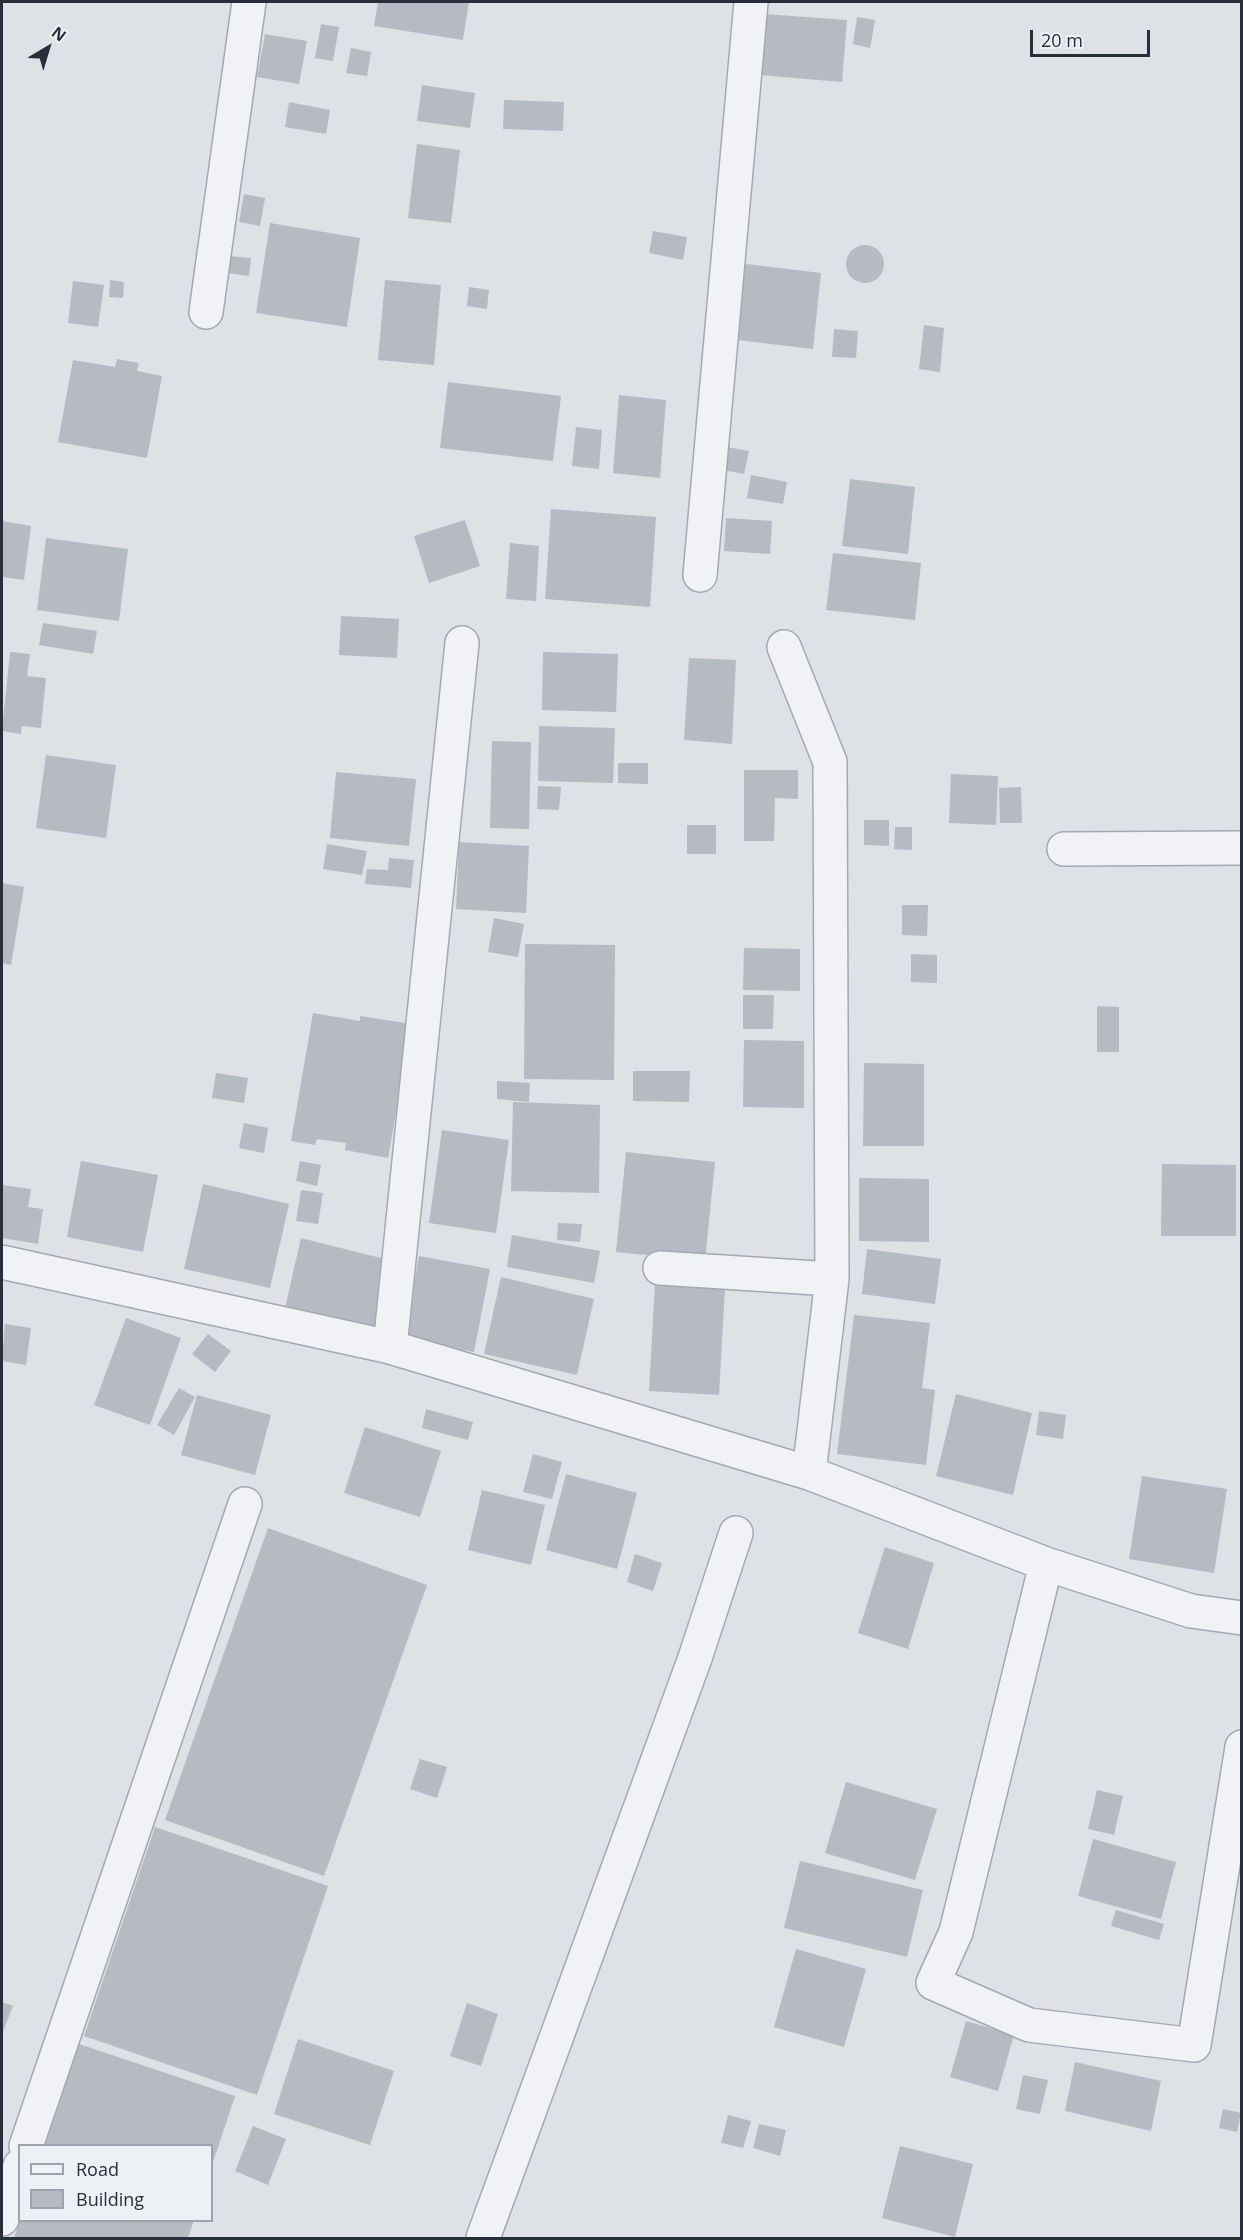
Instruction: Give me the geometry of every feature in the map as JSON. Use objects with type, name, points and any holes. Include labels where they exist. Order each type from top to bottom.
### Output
[{"type":"street","points":[[206,312],[249,2]]},
{"type":"street","points":[[700,575],[751,2]]},
{"type":"street","points":[[390,1347],[462,643]]},
{"type":"street","points":[[784,647],[830,762],[832,1279],[809,1473]]},
{"type":"street","points":[[1064,849],[1242,848]]},
{"type":"street","points":[[2,1262],[390,1347],[809,1473],[1046,1564],[1191,1611],[1242,1618]]},
{"type":"street","points":[[660,1268],[832,1279]]},
{"type":"street","points":[[27,2144],[245,1504]]},
{"type":"street","points":[[483,2238],[695,1658],[736,1533]]},
{"type":"street","points":[[1046,1564],[956,1932],[933,1983],[1029,2025],[1194,2045],[1242,1747]]},
{"type":"street","points":[[2,2219],[18,2172]]},
{"type":"building","points":[[378,2],[469,2],[463,40],[374,26]]},
{"type":"building","points":[[764,14],[847,20],[842,82],[759,75]]},
{"type":"building","points":[[857,17],[875,20],[870,48],[853,44]]},
{"type":"building","points":[[321,24],[339,27],[333,61],[315,58]]},
{"type":"building","points":[[265,34],[307,41],[299,84],[257,77]]},
{"type":"building","points":[[351,48],[371,52],[367,76],[346,73]]},
{"type":"building","points":[[422,85],[475,93],[470,128],[417,121]]},
{"type":"building","points":[[504,100],[564,102],[563,131],[503,129]]},
{"type":"building","points":[[289,102],[330,110],[326,134],[285,127]]},
{"type":"building","points":[[417,144],[460,150],[451,223],[408,218]]},
{"type":"building","points":[[244,194],[265,198],[260,226],[239,222]]},
{"type":"building","points":[[270,223],[360,238],[347,327],[256,313]]},
{"type":"building","points":[[653,231],[687,237],[683,260],[649,253]]},
{"type":"building","points":[[865,245],[872,246],[878,251],[883,257],[883,271],[878,277],[872,282],[865,283],[858,282],[852,277],[847,271],[846,264],[847,257],[852,251],[858,246]]},
{"type":"building","points":[[229,256],[251,258],[249,276],[227,273]]},
{"type":"building","points":[[738,263],[821,273],[813,349],[729,339]]},
{"type":"building","points":[[110,280],[124,282],[123,298],[109,297]]},
{"type":"building","points":[[385,280],[441,285],[434,365],[378,360]]},
{"type":"building","points":[[73,281],[104,285],[98,327],[68,323]]},
{"type":"building","points":[[469,287],[489,290],[487,309],[467,306]]},
{"type":"building","points":[[924,325],[944,328],[940,372],[919,369]]},
{"type":"building","points":[[834,329],[858,331],[856,358],[832,357]]},
{"type":"building","points":[[117,359],[139,363],[137,371],[162,376],[147,458],[58,442],[73,360],[115,367]]},
{"type":"building","points":[[448,382],[561,396],[553,461],[440,448]]},
{"type":"building","points":[[619,395],[666,400],[660,478],[613,473]]},
{"type":"building","points":[[576,427],[602,430],[599,469],[572,466]]},
{"type":"building","points":[[727,447],[749,451],[744,474],[723,470]]},
{"type":"building","points":[[751,475],[787,482],[783,504],[747,498]]},
{"type":"building","points":[[850,479],[915,487],[908,554],[842,546]]},
{"type":"building","points":[[551,509],[656,517],[650,607],[545,599]]},
{"type":"building","points":[[726,518],[772,521],[770,554],[724,551]]},
{"type":"building","points":[[465,520],[480,566],[429,583],[414,536]]},
{"type":"building","points":[[2,521],[31,526],[24,580],[2,577]]},
{"type":"building","points":[[46,538],[128,549],[119,621],[37,610]]},
{"type":"building","points":[[510,543],[539,546],[536,601],[506,599]]},
{"type":"building","points":[[833,553],[921,563],[915,620],[826,610]]},
{"type":"building","points":[[341,616],[399,619],[397,658],[339,655]]},
{"type":"building","points":[[43,623],[97,631],[93,654],[39,645]]},
{"type":"building","points":[[10,652],[30,654],[27,676],[46,678],[41,728],[22,726],[21,734],[2,731]]},
{"type":"building","points":[[543,652],[618,654],[616,712],[542,710]]},
{"type":"building","points":[[689,658],[736,660],[732,744],[684,740]]},
{"type":"building","points":[[539,726],[615,728],[613,783],[538,781]]},
{"type":"building","points":[[492,741],[531,742],[529,829],[490,828]]},
{"type":"building","points":[[46,755],[116,765],[106,838],[36,828]]},
{"type":"building","points":[[618,763],[648,763],[648,784],[618,783]]},
{"type":"building","points":[[744,770],[798,770],[798,799],[775,798],[774,841],[744,841]]},
{"type":"building","points":[[336,772],[416,779],[409,846],[330,838]]},
{"type":"building","points":[[951,774],[998,776],[996,825],[949,823]]},
{"type":"building","points":[[538,786],[561,787],[559,810],[537,809]]},
{"type":"building","points":[[1021,787],[1022,823],[1000,823],[999,788]]},
{"type":"building","points":[[864,820],[889,820],[889,846],[864,845]]},
{"type":"building","points":[[687,825],[716,825],[716,854],[687,854]]},
{"type":"building","points":[[895,827],[912,827],[912,850],[894,849]]},
{"type":"building","points":[[459,842],[529,846],[526,913],[456,909]]},
{"type":"building","points":[[327,844],[367,851],[362,875],[323,869]]},
{"type":"building","points":[[389,858],[414,860],[411,888],[365,884],[367,869],[388,870]]},
{"type":"building","points":[[2,883],[24,887],[11,965],[2,963]]},
{"type":"building","points":[[902,905],[928,905],[927,936],[902,935]]},
{"type":"building","points":[[494,918],[524,924],[518,957],[488,952]]},
{"type":"building","points":[[525,944],[615,945],[614,1080],[524,1079]]},
{"type":"building","points":[[744,948],[800,949],[800,991],[743,990]]},
{"type":"building","points":[[911,954],[937,955],[937,983],[911,982]]},
{"type":"building","points":[[743,995],[774,995],[773,1029],[743,1029]]},
{"type":"building","points":[[1097,1006],[1119,1007],[1119,1052],[1097,1052]]},
{"type":"building","points":[[313,1013],[360,1021],[360,1016],[412,1024],[388,1158],[345,1150],[346,1143],[317,1139],[315,1145],[291,1141]]},
{"type":"building","points":[[744,1040],[804,1041],[804,1108],[743,1107]]},
{"type":"building","points":[[864,1063],[924,1064],[924,1146],[863,1146]]},
{"type":"building","points":[[633,1071],[690,1071],[689,1102],[633,1101]]},
{"type":"building","points":[[216,1073],[248,1078],[244,1103],[212,1098]]},
{"type":"building","points":[[497,1081],[530,1083],[529,1102],[497,1099]]},
{"type":"building","points":[[513,1102],[600,1105],[599,1193],[511,1191]]},
{"type":"building","points":[[244,1123],[268,1128],[264,1153],[239,1148]]},
{"type":"building","points":[[442,1130],[509,1140],[496,1233],[429,1223]]},
{"type":"building","points":[[626,1152],[715,1162],[705,1261],[616,1252]]},
{"type":"building","points":[[81,1161],[158,1175],[143,1252],[67,1237]]},
{"type":"building","points":[[300,1161],[321,1165],[317,1186],[296,1181]]},
{"type":"building","points":[[1162,1164],[1236,1165],[1236,1236],[1161,1236]]},
{"type":"building","points":[[859,1178],[929,1179],[929,1242],[859,1241]]},
{"type":"building","points":[[203,1184],[289,1204],[270,1288],[184,1269]]},
{"type":"building","points":[[2,1185],[31,1189],[28,1207],[43,1209],[38,1244],[2,1238]]},
{"type":"building","points":[[301,1190],[323,1193],[318,1224],[296,1221]]},
{"type":"building","points":[[558,1223],[582,1224],[580,1242],[557,1240]]},
{"type":"building","points":[[512,1235],[600,1251],[594,1283],[507,1267]]},
{"type":"building","points":[[301,1238],[393,1261],[377,1330],[285,1308]]},
{"type":"building","points":[[867,1249],[941,1259],[935,1304],[862,1294]]},
{"type":"building","points":[[419,1256],[490,1269],[474,1352],[404,1339]]},
{"type":"building","points":[[501,1277],[594,1299],[577,1375],[484,1354]]},
{"type":"building","points":[[655,1283],[725,1288],[719,1395],[649,1391]]},
{"type":"building","points":[[854,1315],[930,1323],[922,1388],[935,1390],[926,1465],[837,1454]]},
{"type":"building","points":[[126,1318],[181,1338],[150,1425],[94,1405]]},
{"type":"building","points":[[5,1324],[31,1328],[26,1365],[2,1361]]},
{"type":"building","points":[[208,1334],[231,1351],[215,1372],[192,1354]]},
{"type":"building","points":[[179,1388],[195,1397],[174,1435],[157,1425]]},
{"type":"building","points":[[956,1394],[1032,1413],[1013,1495],[936,1476]]},
{"type":"building","points":[[197,1395],[271,1415],[255,1475],[181,1455]]},
{"type":"building","points":[[426,1409],[473,1422],[468,1440],[422,1428]]},
{"type":"building","points":[[1039,1411],[1066,1415],[1063,1439],[1036,1435]]},
{"type":"building","points":[[365,1427],[441,1451],[420,1517],[344,1493]]},
{"type":"building","points":[[533,1454],[562,1462],[552,1499],[523,1492]]},
{"type":"building","points":[[566,1474],[637,1493],[617,1569],[546,1550]]},
{"type":"building","points":[[1142,1476],[1227,1489],[1214,1573],[1129,1559]]},
{"type":"building","points":[[482,1490],[545,1505],[531,1565],[468,1550]]},
{"type":"building","points":[[268,1528],[427,1585],[324,1876],[165,1820]]},
{"type":"building","points":[[885,1547],[934,1563],[908,1649],[858,1633]]},
{"type":"building","points":[[635,1554],[662,1563],[653,1591],[627,1582]]},
{"type":"building","points":[[420,1759],[447,1767],[437,1798],[410,1789]]},
{"type":"building","points":[[846,1782],[937,1809],[915,1880],[825,1853]]},
{"type":"building","points":[[1097,1790],[1123,1796],[1114,1835],[1088,1829]]},
{"type":"building","points":[[155,1827],[328,1886],[257,2095],[84,2036]]},
{"type":"building","points":[[1093,1839],[1176,1862],[1161,1919],[1078,1896]]},
{"type":"building","points":[[800,1861],[923,1890],[907,1957],[784,1928]]},
{"type":"building","points":[[1116,1910],[1164,1924],[1159,1940],[1111,1926]]},
{"type":"building","points":[[796,1949],[866,1969],[844,2047],[774,2027]]},
{"type":"building","points":[[2,2002],[13,2006],[2,2034]]},
{"type":"building","points":[[467,2003],[498,2014],[481,2066],[450,2056]]},
{"type":"building","points":[[966,2021],[1014,2035],[998,2091],[950,2077]]},
{"type":"building","points":[[298,2039],[394,2071],[370,2145],[274,2114]]},
{"type":"building","points":[[79,2044],[235,2096],[213,2162],[213,2144],[46,2144]]},
{"type":"building","points":[[1075,2062],[1161,2081],[1151,2131],[1065,2111]]},
{"type":"building","points":[[1023,2075],[1048,2080],[1040,2114],[1016,2109]]},
{"type":"building","points":[[1223,2109],[1241,2113],[1237,2132],[1219,2128]]},
{"type":"building","points":[[728,2115],[751,2121],[743,2148],[721,2143]]},
{"type":"building","points":[[759,2124],[786,2130],[780,2156],[753,2148]]},
{"type":"building","points":[[253,2126],[286,2139],[268,2185],[235,2171]]},
{"type":"building","points":[[900,2146],[973,2164],[955,2237],[882,2218]]},
{"type":"building","points":[[19,2222],[193,2222],[188,2238],[14,2238]]}]
